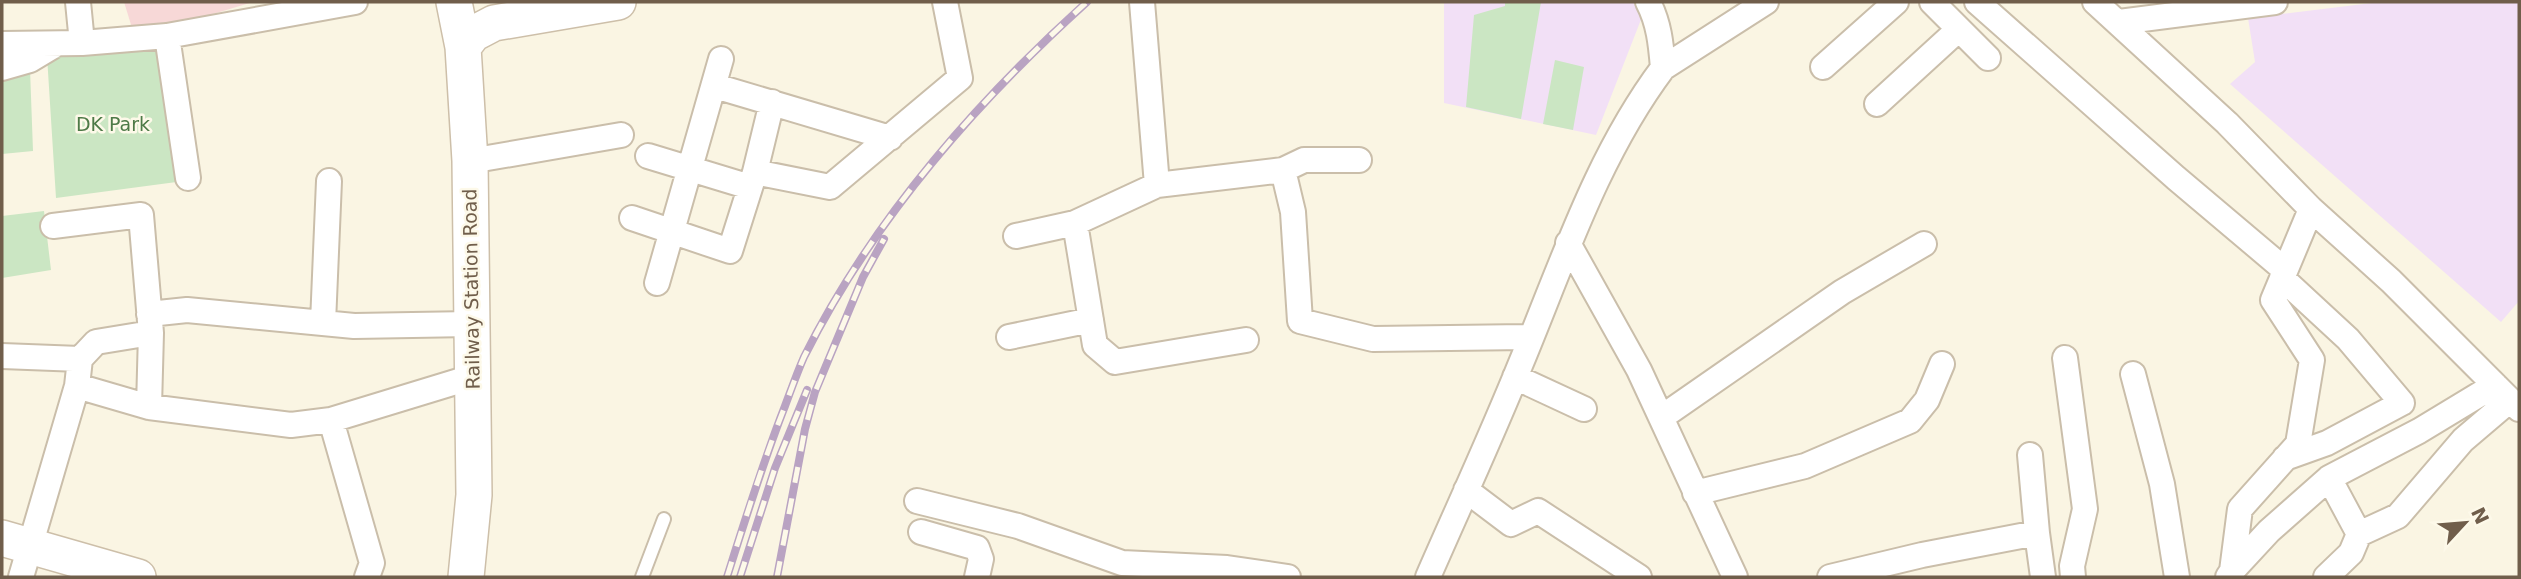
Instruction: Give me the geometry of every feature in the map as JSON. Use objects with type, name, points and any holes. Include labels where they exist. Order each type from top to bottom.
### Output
[{"type":"street","points":[[71,42],[78,2]]},
{"type":"street","points":[[2,44],[167,36],[355,2]]},
{"type":"street","name":"Railway Station Road","points":[[454,2],[463,47],[470,161],[474,495],[467,577]]},
{"type":"street","points":[[463,47],[473,34],[494,23],[618,2]]},
{"type":"street","points":[[648,156],[691,169],[830,187],[960,78],[945,2]]},
{"type":"street","points":[[1142,2],[1157,185]]},
{"type":"street","points":[[1648,2],[1660,37],[1663,68]]},
{"type":"street","points":[[1428,577],[1515,377],[1568,243],[1637,103],[1663,68],[1766,2]]},
{"type":"street","points":[[1824,67],[1896,2]]},
{"type":"street","points":[[1933,2],[1988,58]]},
{"type":"street","points":[[1977,2],[2284,274],[2348,339],[2402,403],[2419,431]]},
{"type":"street","points":[[2095,2],[2227,123],[2311,209],[2391,281],[2508,398]]},
{"type":"street","points":[[2119,22],[2275,2]]},
{"type":"street","points":[[1877,104],[1959,29]]},
{"type":"street","points":[[167,36],[188,178]]},
{"type":"street","points":[[2,68],[30,60],[71,42]]},
{"type":"street","points":[[657,283],[721,59]]},
{"type":"street","points":[[715,86],[890,138]]},
{"type":"street","points":[[632,218],[730,251],[772,102]]},
{"type":"street","points":[[470,161],[621,135]]},
{"type":"street","points":[[1016,236],[1075,223],[1157,185],[1283,170],[1304,160],[1359,160]]},
{"type":"street","points":[[1283,170],[1293,212],[1300,321],[1373,339],[1531,337]]},
{"type":"street","points":[[323,323],[329,181]]},
{"type":"street","points":[[2230,574],[2241,509],[2298,444],[2312,360],[2273,300],[2311,209]]},
{"type":"street","points":[[53,226],[141,215],[150,323],[149,407]]},
{"type":"street","points":[[1075,223],[1095,345],[1115,362],[1246,340]]},
{"type":"street","points":[[1568,243],[1639,370],[1735,577]]},
{"type":"street","points":[[1662,417],[1842,292],[1924,244]]},
{"type":"street","points":[[138,577],[18,554],[78,386],[80,359],[96,342],[187,310],[354,326],[471,324]]},
{"type":"street","points":[[1009,337],[1091,320]]},
{"type":"street","points":[[2,356],[80,359]]},
{"type":"street","points":[[2065,358],[2085,509],[2072,566],[2073,577]]},
{"type":"street","points":[[1695,494],[1805,466],[1910,421],[1927,400],[1942,364]]},
{"type":"street","points":[[2133,374],[2162,484],[2177,577]]},
{"type":"street","points":[[78,386],[149,407],[291,425],[331,420],[472,377]]},
{"type":"street","points":[[1515,377],[1584,409]]},
{"type":"street","points":[[2230,574],[2269,531],[2329,478],[2419,431],[2508,398]]},
{"type":"street","points":[[2326,577],[2351,553],[2358,534],[2398,516],[2463,440],[2508,398]]},
{"type":"street","points":[[2285,458],[2327,443],[2402,403]]},
{"type":"street","points":[[331,420],[372,563],[368,577]]},
{"type":"street","points":[[2030,455],[2043,577]]},
{"type":"street","points":[[2329,478],[2358,534]]},
{"type":"street","points":[[1466,490],[1511,523],[1538,510],[1639,577]]},
{"type":"street","points":[[917,501],[1018,526],[1122,563],[1227,568],[1288,577]]},
{"type":"street","points":[[921,532],[978,548],[981,559],[977,577]]},
{"type":"street","points":[[1830,577],[1922,555],[2037,533]]},
{"type":"lane","points":[[642,577],[664,519]]},
{"type":"shaded area","points":[[124,2],[253,2],[203,17],[133,31]]},
{"type":"shaded area","points":[[1444,2],[1633,2],[1642,17],[1596,135],[1444,103]]},
{"type":"shaded area","points":[[2380,2],[2519,2],[2519,301],[2501,322],[2230,84],[2255,62],[2248,18]]},
{"type":"green space","points":[[1505,2],[1541,2],[1521,119],[1466,107],[1474,15],[1505,6]]},
{"type":"green space","name":"DK Park","points":[[163,45],[184,181],[56,198],[47,56]]},
{"type":"green space","points":[[1555,60],[1584,67],[1573,130],[1543,124]]},
{"type":"green space","points":[[30,69],[33,151],[2,154],[2,76]]},
{"type":"green space","points":[[44,211],[51,270],[2,278],[2,216]]},
{"type":"railway","points":[[727,577],[801,363],[861,258],[929,166],[966,123],[1005,81],[1087,2]]},
{"type":"railway","points":[[777,577],[805,429],[815,392],[863,277],[884,239]]},
{"type":"railway","points":[[740,577],[775,468],[807,390]]}]
